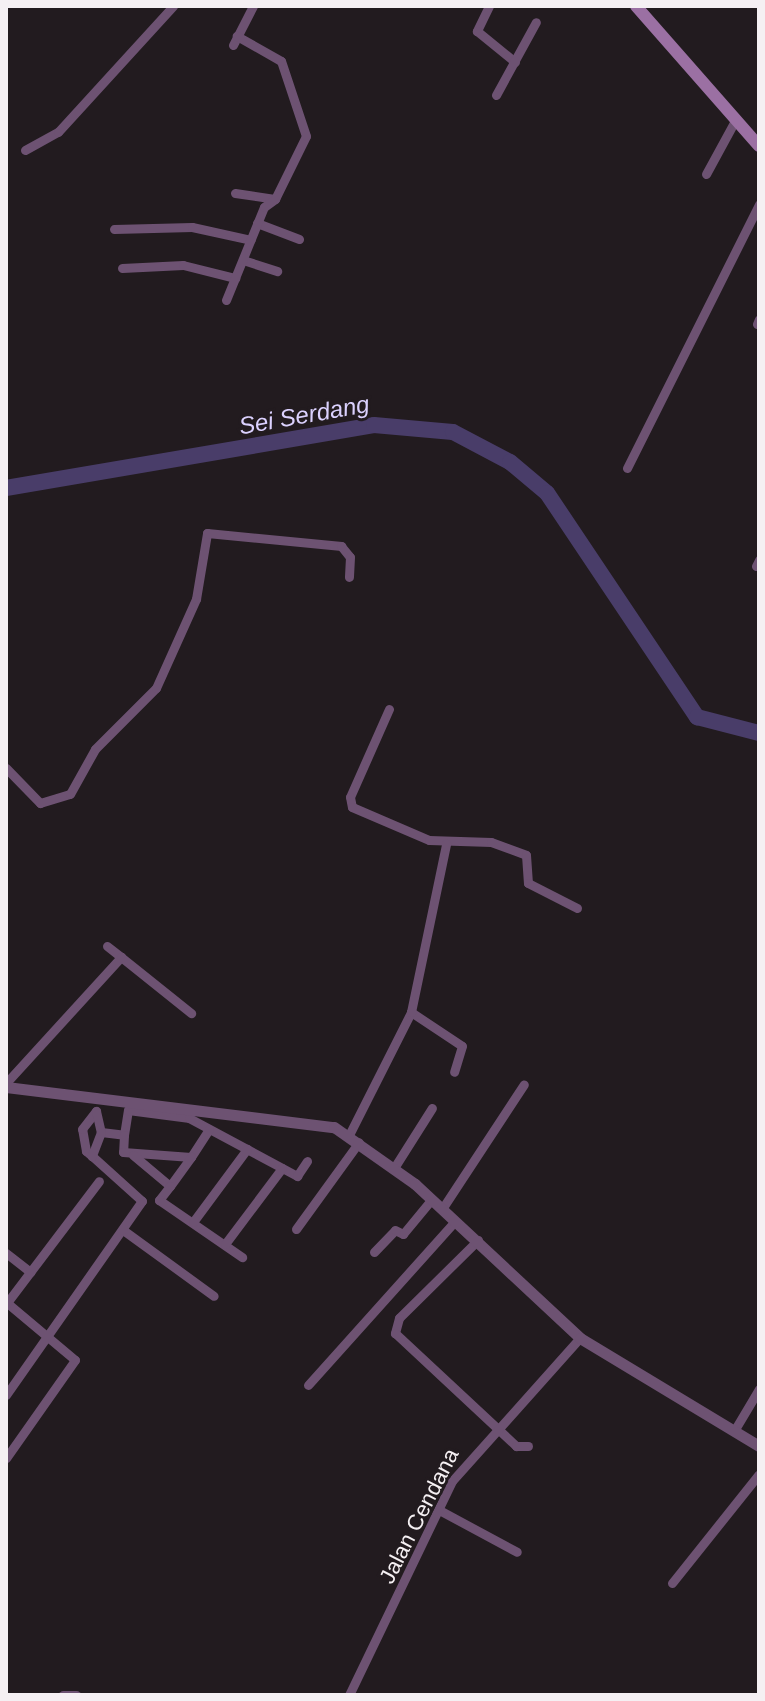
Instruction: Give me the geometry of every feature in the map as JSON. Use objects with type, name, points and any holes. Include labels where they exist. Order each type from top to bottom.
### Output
[{"type":"main road","points":[[643,9],[759,146]]},
{"type":"street","points":[[25,150],[58,132],[173,6]]},
{"type":"street","points":[[226,300],[257,223],[275,199],[306,122],[281,61],[235,41],[253,6]]},
{"type":"street","points":[[489,6],[477,31],[515,62]]},
{"type":"street","points":[[496,95],[536,22]]},
{"type":"street","points":[[706,174],[736,119]]},
{"type":"street","points":[[235,193],[275,199]]},
{"type":"street","points":[[627,468],[759,204]]},
{"type":"street","points":[[257,223],[299,239]]},
{"type":"street","points":[[114,229],[192,227],[251,240]]},
{"type":"street","points":[[243,260],[277,271]]},
{"type":"street","points":[[122,268],[183,265],[235,278]]},
{"type":"street","points":[[6,768],[40,803],[70,794],[95,749],[156,688],[196,599],[207,533],[341,546],[349,577]]},
{"type":"street","points":[[389,709],[350,804],[446,844],[491,842],[525,854],[528,883],[577,908]]},
{"type":"street","points":[[296,1229],[354,1139],[411,1012],[446,844]]},
{"type":"street","points":[[107,946],[191,1013]]},
{"type":"street","points":[[6,1085],[121,957]]},
{"type":"street","points":[[411,1012],[462,1046],[454,1072]]},
{"type":"street","points":[[442,1209],[524,1084]]},
{"type":"street","points":[[6,1085],[293,1118],[354,1139],[394,1168],[478,1240],[580,1338],[758,1445]]},
{"type":"street","points":[[92,1156],[101,1132],[96,1113],[98,1096]]},
{"type":"street","points":[[394,1168],[432,1108]]},
{"type":"street","points":[[191,1157],[123,1152],[128,1110],[189,1118],[297,1176],[307,1161]]},
{"type":"street","points":[[6,1395],[142,1201],[92,1156],[81,1140],[96,1113]]},
{"type":"street","points":[[209,1129],[159,1200],[242,1257]]},
{"type":"street","points":[[101,1132],[124,1135]]},
{"type":"street","points":[[193,1222],[247,1149]]},
{"type":"street","points":[[133,1155],[170,1186]]},
{"type":"street","points":[[225,1244],[282,1168]]},
{"type":"street","points":[[6,1458],[75,1360],[6,1303],[99,1181]]},
{"type":"street","points":[[374,1252],[395,1230],[403,1234],[431,1200]]},
{"type":"street","points":[[308,1385],[454,1222]]},
{"type":"street","points":[[123,1230],[214,1296]]},
{"type":"street","points":[[478,1240],[399,1318],[395,1333],[516,1446],[528,1446]]},
{"type":"street","points":[[6,1253],[30,1272]]},
{"type":"street","name":"Jalan Cendana","points":[[349,1695],[441,1511],[452,1481],[496,1425],[580,1338]]},
{"type":"street","points":[[734,1431],[759,1389]]},
{"type":"street","points":[[672,1583],[759,1474]]},
{"type":"street","points":[[441,1511],[517,1552]]},
{"type":"street","points":[[63,1695],[76,1695]]},
{"type":"waterway","name":"Sei Serdang","points":[[6,488],[374,425],[453,432],[510,462],[547,493],[697,717],[759,733]]}]
